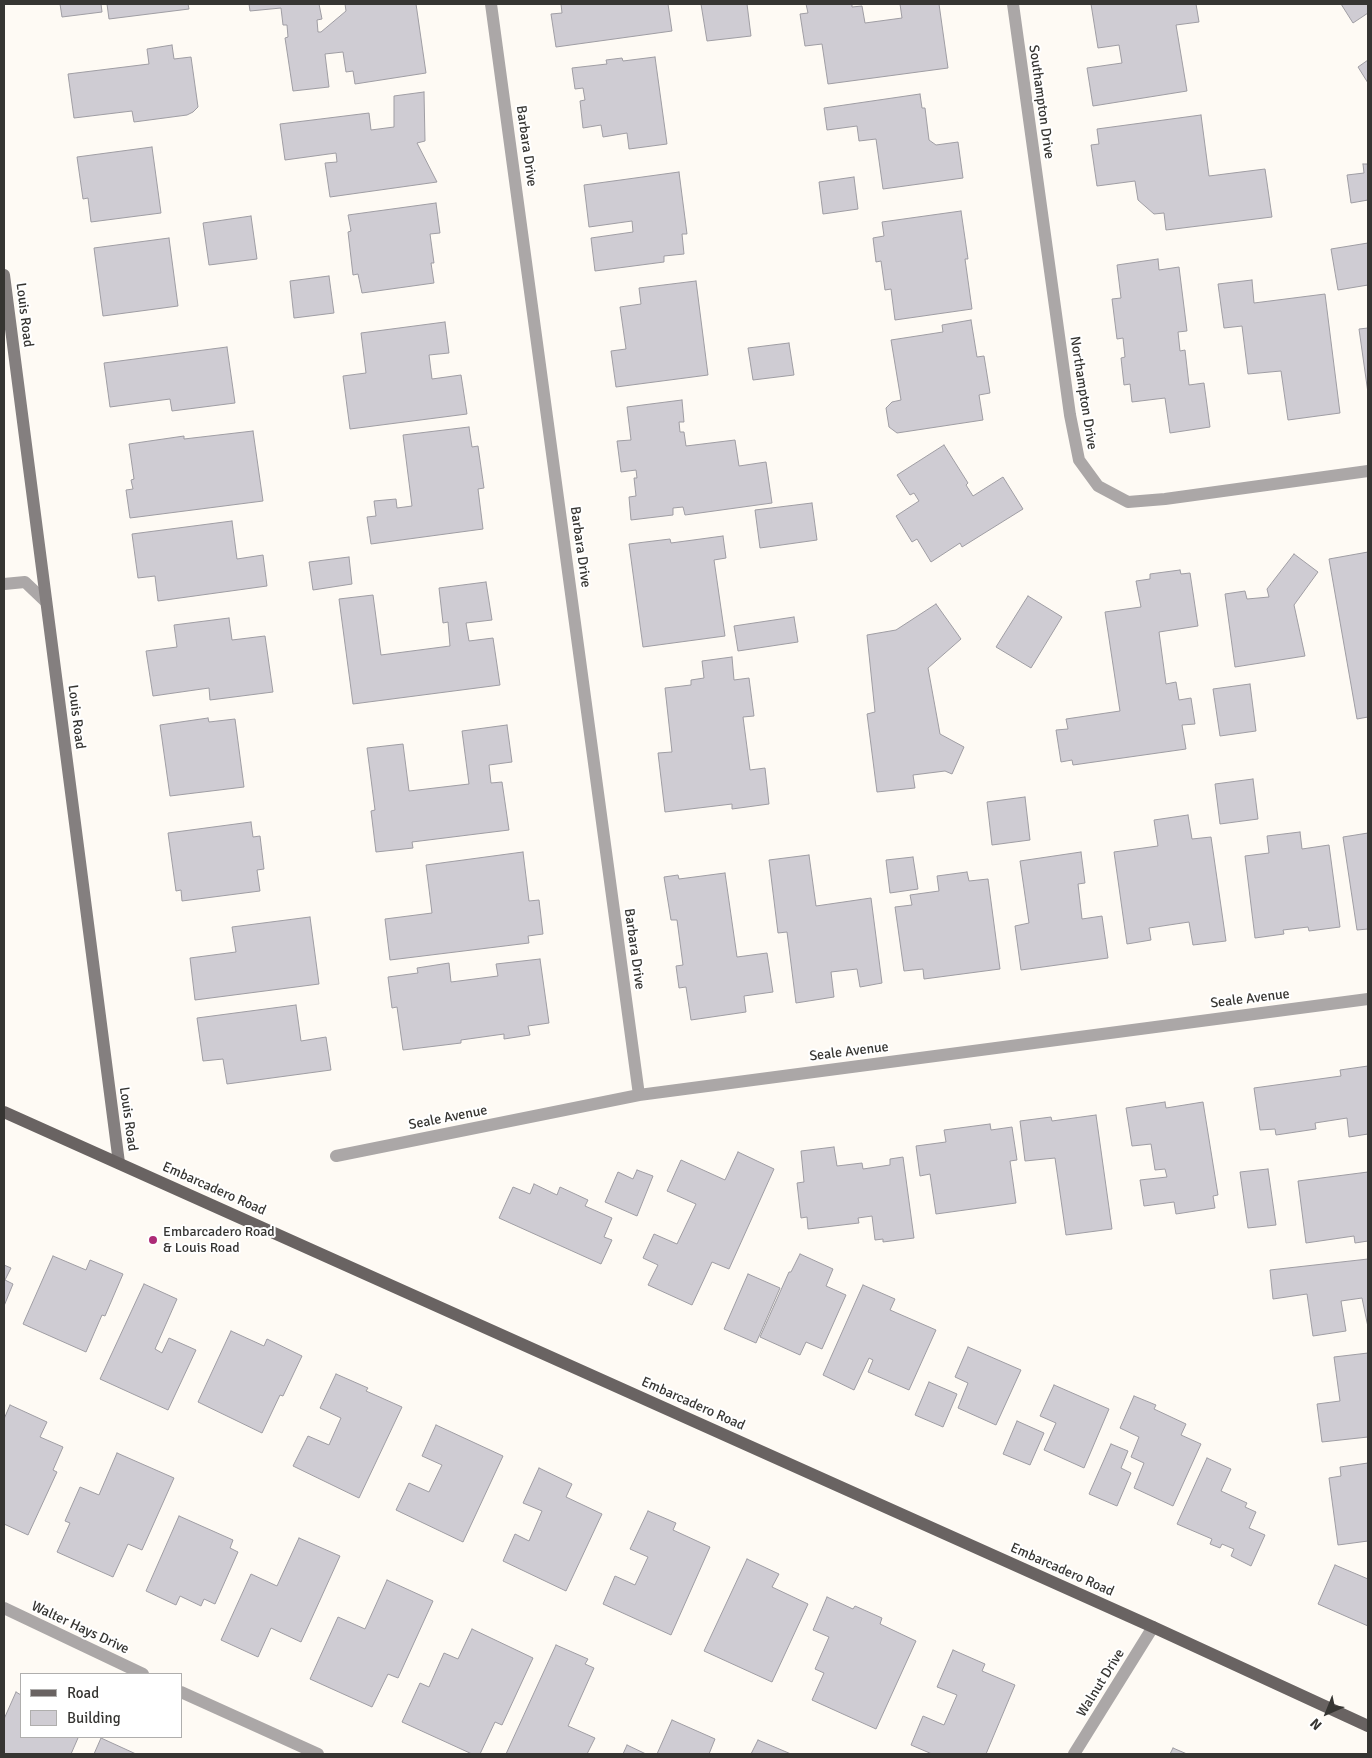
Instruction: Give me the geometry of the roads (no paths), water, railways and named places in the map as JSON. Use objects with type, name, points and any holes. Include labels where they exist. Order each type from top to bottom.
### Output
[{"type":"main road","name":"Embarcadero Road","points":[[4,1112],[1153,1627],[1368,1726]]},
{"type":"street","name":"Barbara Drive","points":[[491,4],[639,1095]]},
{"type":"street","name":"Southampton Drive","points":[[1013,4],[1040,204]]},
{"type":"street","name":"Northampton Drive","points":[[1040,204],[1070,415],[1077,451],[1079,460],[1098,486],[1128,502],[1165,499],[1368,471]]},
{"type":"street","name":"Louis Road","points":[[4,276],[119,1162]]},
{"type":"street","points":[[4,584],[25,582],[46,602]]},
{"type":"street","name":"Seale Avenue","points":[[336,1156],[639,1095],[1368,999]]},
{"type":"street","name":"Walter Hays Drive","points":[[4,1608],[141,1673]]},
{"type":"street","name":"Walnut Drive","points":[[1074,1754],[1153,1627]]},
{"type":"street","points":[[182,1692],[318,1754]]},
{"type":"place","name":"Embarcadero Road & Louis Road","points":[[153,1240]]}]
